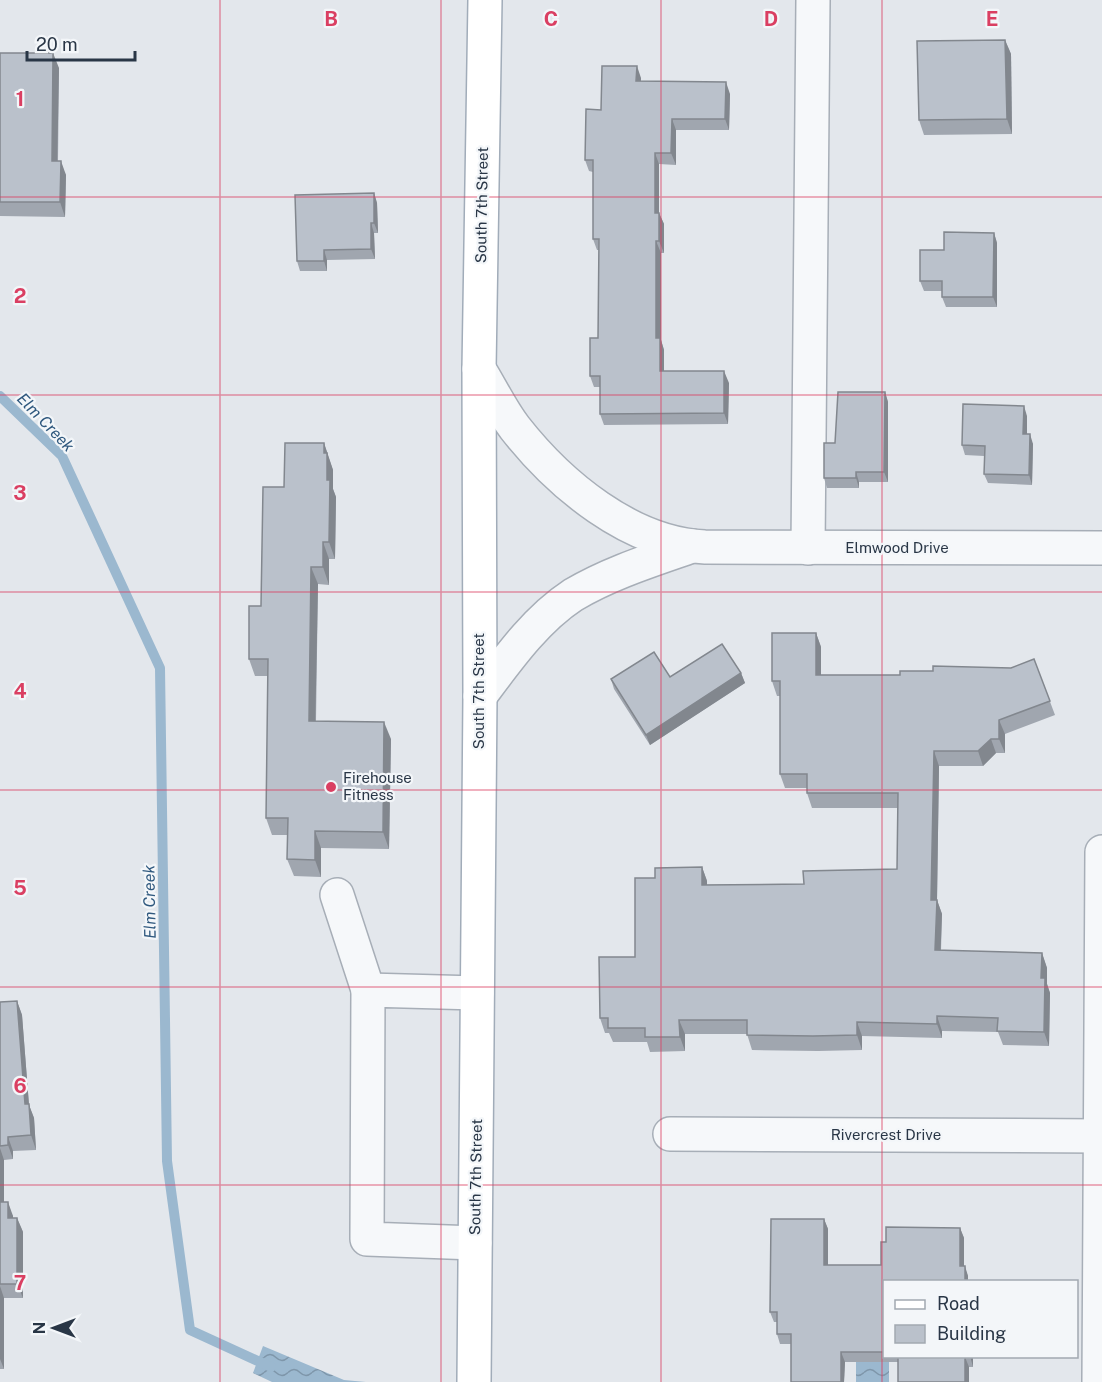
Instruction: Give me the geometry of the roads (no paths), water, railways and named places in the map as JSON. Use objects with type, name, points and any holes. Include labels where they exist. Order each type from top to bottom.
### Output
[{"type":"main road","name":"South 7th Street","points":[[474,1382],[480,696],[479,369],[485,0]]},
{"type":"street","points":[[808,548],[813,0]]},
{"type":"street","name":"Elmwood Drive","points":[[479,369],[513,425],[539,456],[576,490],[621,520],[657,538],[692,546],[1102,548]]},
{"type":"street","name":"Elmwood Drive","points":[[480,696],[539,622],[573,596],[619,572],[692,546]]},
{"type":"street","points":[[1099,1382],[1102,852]]},
{"type":"street","points":[[337,895],[368,990],[366,1239],[475,1243]]},
{"type":"street","points":[[368,990],[477,993]]},
{"type":"street","name":"Rivercrest Drive","points":[[670,1134],[1101,1136]]},
{"type":"water","points":[[263,1346],[344,1380],[366,1382],[272,1382],[253,1373]]},
{"type":"water","points":[[856,1360],[889,1360],[889,1382],[856,1382]]},
{"type":"waterway","name":"Elm Creek","points":[[0,396],[62,456],[160,668],[167,1161],[190,1330],[271,1367]]},
{"type":"place","name":"Firehouse Fitness","points":[[331,787]]}]
